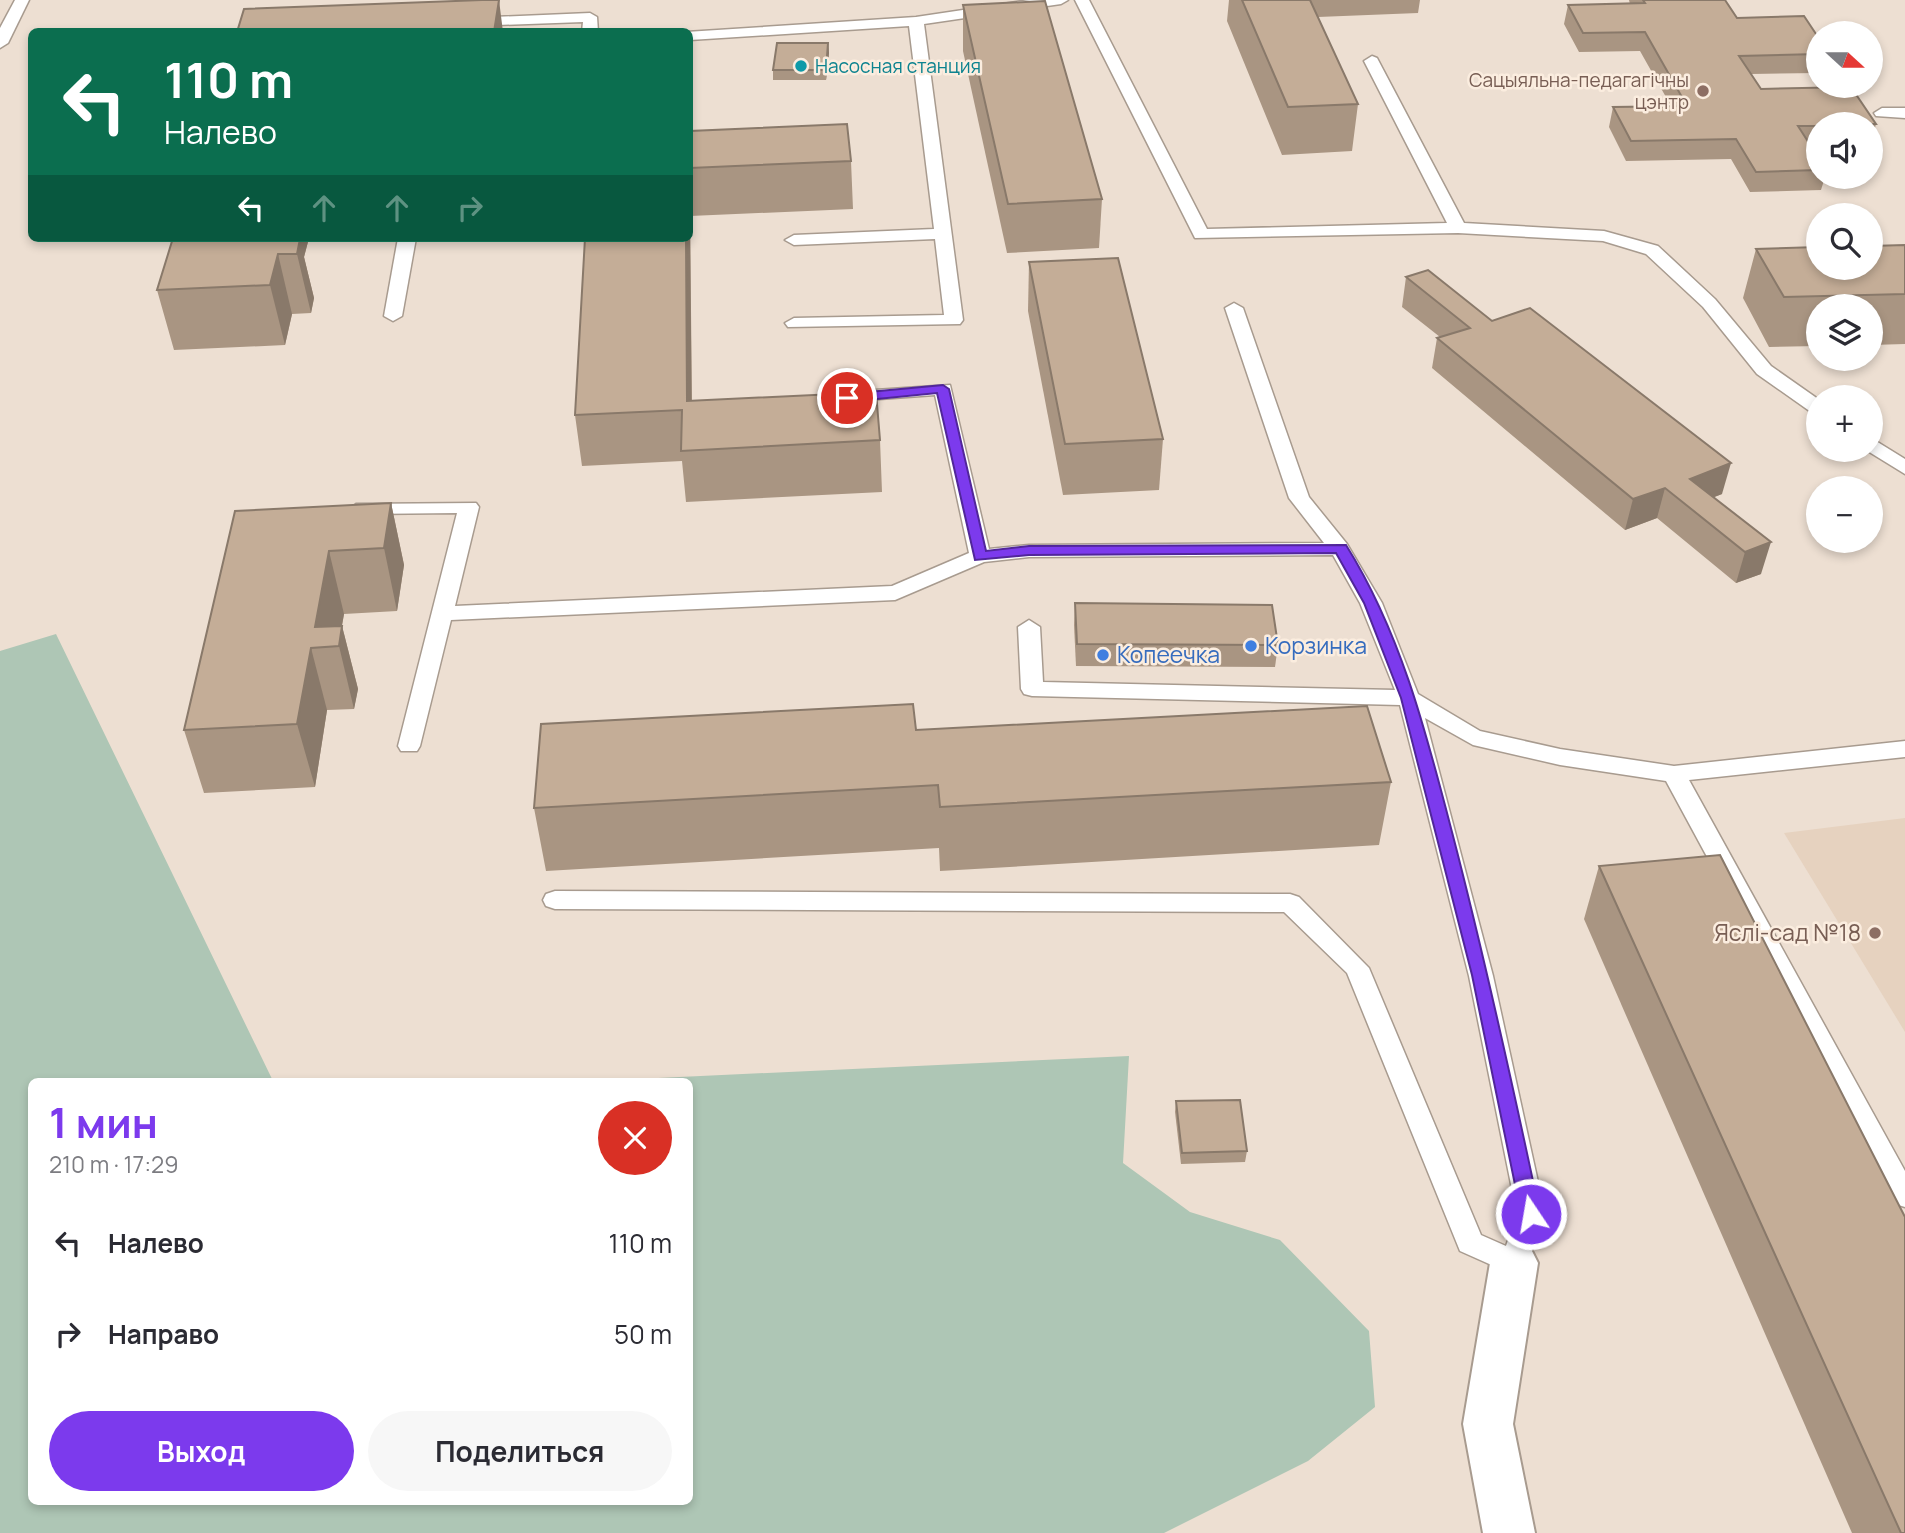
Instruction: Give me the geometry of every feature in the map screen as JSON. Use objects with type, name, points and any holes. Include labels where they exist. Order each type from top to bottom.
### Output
[{"type":"street","points":[[1509,1533],[1488,1424],[1514,1263]]},
{"type":"lane","points":[[0,43],[22,0]]},
{"type":"lane","points":[[693,34],[916,21],[1061,0]]},
{"type":"lane","points":[[1082,0],[1201,234],[1458,228],[1604,236],[1652,250],[1709,303],[1764,370],[1806,400]]},
{"type":"lane","points":[[452,22],[590,17],[590,28]]},
{"type":"lane","points":[[794,323],[954,320],[916,21]]},
{"type":"lane","points":[[1372,61],[1458,228]]},
{"type":"lane","points":[[1883,113],[1905,113]]},
{"type":"lane","points":[[794,240],[943,234]]},
{"type":"lane","points":[[393,316],[406,242]]},
{"type":"lane","points":[[555,900],[1290,903],[1357,968],[1470,1243],[1514,1263],[1531,1214],[1481,975],[1409,698],[1371,603],[1340,549],[1299,498],[1234,308]]},
{"type":"lane","points":[[825,400],[943,389],[980,556]]},
{"type":"lane","points":[[1883,452],[1905,468]]},
{"type":"lane","points":[[343,509],[469,507],[409,746]]},
{"type":"lane","points":[[444,613],[895,593],[980,556],[1029,551],[1340,549]]},
{"type":"lane","points":[[1029,628],[1032,689],[1409,698],[1473,737],[1560,757],[1674,774],[1905,749]]},
{"type":"lane","points":[[1674,774],[1905,1196]]},
{"type":"shaded area","name":"Яслі-сад №18","points":[[1905,818],[1905,1032],[1784,833]]},
{"type":"green space","points":[[56,634],[272,1078],[28,1078],[28,1505],[693,1505],[693,1078],[659,1078],[1129,1056],[1123,1163],[1190,1212],[1280,1240],[1369,1331],[1375,1407],[1308,1461],[1164,1533],[0,1533],[0,651]]},
{"type":"building","points":[[499,0],[495,28],[238,28],[244,9]]},
{"type":"building","points":[[1242,0],[1310,0],[1358,104],[1288,107]]},
{"type":"building","name":"Сацыяльна-педагагічны цэнтр","points":[[1643,0],[1725,0],[1737,18],[1804,16],[1807,21],[1806,54],[1739,56],[1761,89],[1806,88],[1806,98],[1858,98],[1868,112],[1806,112],[1806,126],[1798,126],[1806,138],[1806,170],[1756,172],[1736,139],[1631,141],[1613,107],[1687,106],[1645,32],[1583,33],[1568,5],[1645,3]]},
{"type":"building","points":[[1045,1],[1102,199],[1008,204],[963,5]]},
{"type":"building","name":"Насосная станция","points":[[777,43],[828,43],[826,70],[773,70]]},
{"type":"building","points":[[847,124],[851,161],[693,168],[693,131]]},
{"type":"building","points":[[172,242],[299,242],[297,254],[278,254],[270,285],[157,290]]},
{"type":"building","points":[[585,242],[686,242],[687,401],[876,392],[880,440],[681,451],[682,410],[575,415]]},
{"type":"building","points":[[1905,245],[1905,294],[1806,294],[1806,296],[1784,297],[1756,249],[1806,247],[1806,280],[1883,280],[1883,246]]},
{"type":"building","points":[[1118,258],[1163,439],[1065,444],[1029,262]]},
{"type":"building","points":[[1428,270],[1492,321],[1530,308],[1731,463],[1690,479],[1771,542],[1745,552],[1665,488],[1633,499],[1437,338],[1470,328],[1406,277]]},
{"type":"building","points":[[391,503],[384,548],[329,551],[315,627],[342,626],[339,646],[311,648],[297,724],[184,730],[235,511]]},
{"type":"building","points":[[1075,603],[1272,605],[1278,645],[1077,644]]},
{"type":"building","points":[[913,704],[916,730],[1367,706],[1391,782],[940,807],[938,785],[534,808],[541,724]]},
{"type":"building","points":[[1720,855],[1905,1217],[1905,1533],[1901,1533],[1599,866]]},
{"type":"building","points":[[1240,1100],[1247,1151],[1182,1153],[1176,1101]]},
{"type":"place","name":"Насосная станция","points":[[801,66]]},
{"type":"place","name":"Сацыяльна-педагагічны цэнтр","points":[[1703,91]]},
{"type":"place","name":"Корзинка","points":[[1251,646]]},
{"type":"place","name":"Копеечка","points":[[1103,655]]},
{"type":"place","name":"Яслі-сад №18","points":[[1875,933]]},
{"type":"route","points":[[847,398],[943,389],[980,556],[1029,551],[1340,549],[1371,603],[1409,698],[1481,975],[1531,1214]]}]
